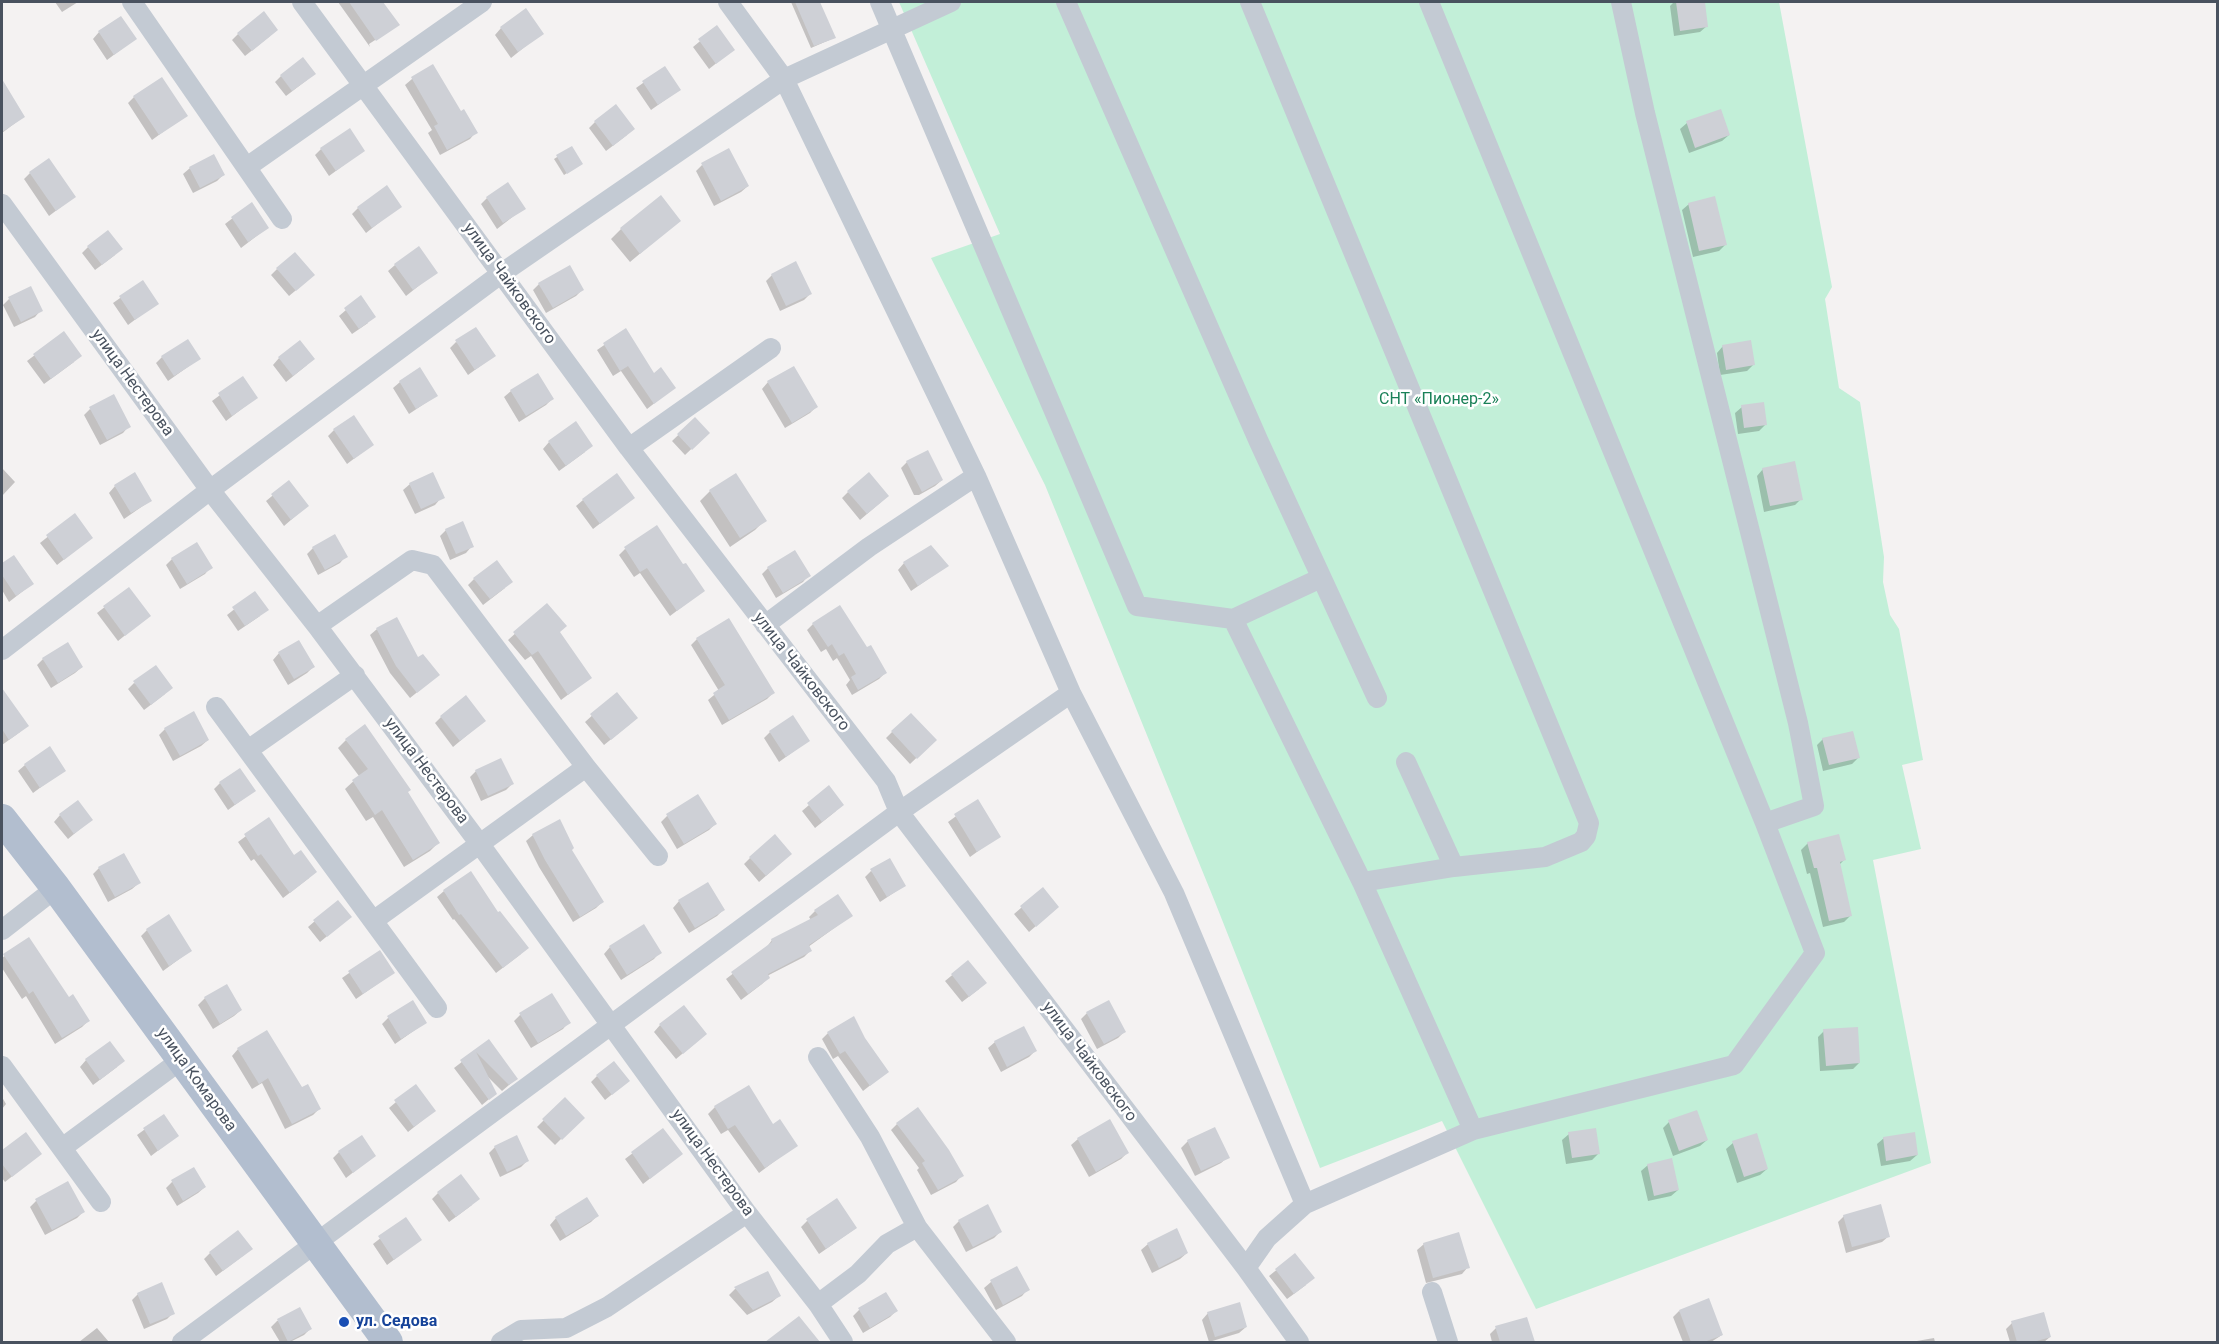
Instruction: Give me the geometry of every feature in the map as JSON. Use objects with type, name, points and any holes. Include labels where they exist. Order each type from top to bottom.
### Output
[{"type":"main road","name":"улица Комарова","points":[[2,819],[56,888],[388,1342]]},
{"type":"street","points":[[132,2],[282,219]]},
{"type":"street","name":"улица Чайковского","points":[[302,2],[629,448],[886,781],[898,812],[1246,1268],[1299,1342]]},
{"type":"street","points":[[247,167],[483,2]]},
{"type":"street","points":[[728,2],[784,80],[976,476],[1071,693],[1174,893],[1305,1204]]},
{"type":"street","points":[[880,2],[1137,606],[1233,619],[1321,578]]},
{"type":"street","points":[[2,650],[210,490],[502,273],[784,80],[951,2]]},
{"type":"street","points":[[1066,2],[1254,432],[1377,698]]},
{"type":"street","points":[[1250,2],[1589,823],[1586,836],[1581,842],[1545,857],[1454,867],[1362,882]]},
{"type":"street","points":[[1246,1268],[1267,1238],[1305,1204],[1473,1130],[1734,1065],[1815,953],[1765,823],[1429,2]]},
{"type":"street","points":[[1620,2],[1647,125],[1797,723],[1814,806],[1765,823]]},
{"type":"street","name":"улица Нестерова","points":[[2,204],[210,490],[355,675],[612,1024],[747,1213],[818,1304],[843,1342]]},
{"type":"street","points":[[629,448],[771,348]]},
{"type":"street","points":[[765,625],[869,547],[976,476]]},
{"type":"street","points":[[318,626],[412,560],[433,566],[586,767],[658,856]]},
{"type":"street","points":[[1233,619],[1362,882],[1473,1130]]},
{"type":"street","points":[[248,750],[355,675]]},
{"type":"street","points":[[182,1342],[898,812],[1071,693]]},
{"type":"street","points":[[216,707],[437,1008]]},
{"type":"street","points":[[1406,762],[1454,867]]},
{"type":"street","points":[[373,921],[586,767]]},
{"type":"street","points":[[2,930],[56,888]]},
{"type":"street","points":[[818,1057],[870,1137],[917,1227],[1006,1342]]},
{"type":"street","points":[[62,1148],[181,1060]]},
{"type":"street","points":[[2,1066],[101,1202]]},
{"type":"street","points":[[501,1342],[521,1330],[566,1328],[607,1307],[747,1213]]},
{"type":"street","points":[[818,1304],[858,1274],[887,1244],[917,1227]]},
{"type":"street","points":[[1432,1292],[1448,1342]]},
{"type":"green space","name":"СНТ «Пионер-2»","points":[[899,2],[1779,2],[1832,287],[1825,299],[1839,388],[1860,402],[1884,557],[1883,582],[1890,615],[1899,629],[1923,760],[1902,765],[1921,849],[1873,860],[1931,1163],[1536,1309],[1442,1121],[1320,1168],[1215,902],[1045,485],[931,258],[1000,234]]},
{"type":"building","points":[[349,2],[383,2],[400,25],[376,41]]},
{"type":"building","points":[[795,2],[820,2],[836,38],[814,46]]},
{"type":"building","points":[[1676,2],[1705,2],[1708,27],[1680,31]]},
{"type":"building","points":[[526,8],[544,34],[518,52],[500,27]]},
{"type":"building","points":[[264,11],[278,30],[252,51],[237,33]]},
{"type":"building","points":[[121,16],[137,39],[114,55],[98,31]]},
{"type":"building","points":[[717,25],[735,50],[716,64],[698,39]]},
{"type":"building","points":[[303,57],[316,74],[292,91],[280,75]]},
{"type":"building","points":[[433,64],[461,111],[464,109],[478,133],[447,150],[434,126],[438,124],[411,77]]},
{"type":"building","points":[[665,66],[681,90],[658,105],[642,81]]},
{"type":"building","points":[[162,77],[188,116],[159,135],[133,96]]},
{"type":"building","points":[[2,79],[25,117],[2,132]]},
{"type":"building","points":[[616,104],[635,129],[613,146],[594,121]]},
{"type":"building","points":[[1721,109],[1730,135],[1695,148],[1686,121]]},
{"type":"building","points":[[350,128],[365,151],[336,171],[320,148]]},
{"type":"building","points":[[572,146],[583,164],[567,174],[556,155]]},
{"type":"building","points":[[729,148],[749,186],[721,201],[701,163]]},
{"type":"building","points":[[214,154],[225,175],[200,188],[189,167]]},
{"type":"building","points":[[49,158],[76,197],[56,211],[29,172]]},
{"type":"building","points":[[508,182],[526,209],[503,223],[486,197]]},
{"type":"building","points":[[387,185],[402,207],[372,228],[357,207]]},
{"type":"building","points":[[661,195],[681,221],[640,254],[620,228]]},
{"type":"building","points":[[1715,196],[1727,245],[1699,251],[1688,203]]},
{"type":"building","points":[[252,202],[269,228],[248,242],[231,217]]},
{"type":"building","points":[[108,230],[123,249],[102,265],[87,246]]},
{"type":"building","points":[[419,246],[438,273],[413,290],[394,264]]},
{"type":"building","points":[[295,252],[315,275],[296,291],[276,268]]},
{"type":"building","points":[[796,261],[812,294],[786,306],[771,274]]},
{"type":"building","points":[[570,265],[584,290],[553,308],[538,283]]},
{"type":"building","points":[[143,280],[159,304],[135,320],[119,296]]},
{"type":"building","points":[[31,286],[43,311],[21,322],[8,297]]},
{"type":"building","points":[[361,295],[376,317],[359,329],[344,308]]},
{"type":"building","points":[[476,327],[496,356],[475,370],[455,340]]},
{"type":"building","points":[[626,328],[654,373],[661,367],[676,388],[654,404],[628,366],[620,371],[603,343]]},
{"type":"building","points":[[64,331],[82,356],[51,379],[33,354]]},
{"type":"building","points":[[188,339],[201,359],[174,376],[161,356]]},
{"type":"building","points":[[300,340],[315,359],[293,376],[278,357]]},
{"type":"building","points":[[1751,340],[1755,365],[1726,370],[1722,345]]},
{"type":"building","points":[[794,366],[818,407],[792,423],[767,381]]},
{"type":"building","points":[[420,367],[438,396],[416,409],[399,381]]},
{"type":"building","points":[[538,373],[554,399],[526,416],[510,390]]},
{"type":"building","points":[[243,376],[258,398],[232,416],[218,393]]},
{"type":"building","points":[[114,394],[131,427],[107,440],[89,407]]},
{"type":"building","points":[[1764,402],[1767,425],[1744,428],[1741,405]]},
{"type":"building","points":[[354,415],[374,445],[354,459],[333,429]]},
{"type":"building","points":[[695,417],[710,433],[692,450],[677,434]]},
{"type":"building","points":[[576,421],[593,446],[566,466],[548,441]]},
{"type":"building","points":[[928,450],[943,480],[922,492],[906,461]]},
{"type":"building","points":[[1795,461],[1803,500],[1770,506],[1762,468]]},
{"type":"building","points":[[135,472],[152,501],[131,513],[114,485]]},
{"type":"building","points":[[433,472],[445,498],[421,509],[409,483]]},
{"type":"building","points":[[869,472],[889,496],[867,514],[847,491]]},
{"type":"building","points":[[617,473],[635,498],[600,524],[582,499]]},
{"type":"building","points":[[736,473],[767,521],[740,538],[709,490]]},
{"type":"building","points":[[289,480],[309,506],[291,520],[271,494]]},
{"type":"building","points":[[75,513],[93,538],[64,560],[46,535]]},
{"type":"building","points":[[463,521],[474,547],[456,554],[445,529]]},
{"type":"building","points":[[657,525],[683,564],[686,563],[705,591],[677,611],[647,568],[640,572],[624,547]]},
{"type":"building","points":[[335,534],[348,557],[325,570],[312,547]]},
{"type":"building","points":[[197,542],[213,568],[187,584],[171,558]]},
{"type":"building","points":[[931,545],[949,566],[918,586],[903,562]]},
{"type":"building","points":[[795,550],[811,576],[783,593],[767,567]]},
{"type":"building","points":[[14,555],[34,584],[16,596],[2,575],[2,563]]},
{"type":"building","points":[[497,560],[513,582],[490,599],[473,578]]},
{"type":"building","points":[[129,587],[151,616],[125,636],[103,606]]},
{"type":"building","points":[[255,591],[269,610],[245,626],[232,607]]},
{"type":"building","points":[[547,603],[567,626],[560,632],[592,678],[568,695],[538,651],[532,655],[513,632]]},
{"type":"building","points":[[840,605],[867,647],[871,645],[887,673],[858,690],[851,677],[856,674],[844,653],[839,656],[832,644],[828,647],[812,623]]},
{"type":"building","points":[[397,617],[418,657],[423,654],[440,675],[417,693],[396,666],[376,628]]},
{"type":"building","points":[[729,618],[775,693],[729,720],[713,693],[725,685],[696,638]]},
{"type":"building","points":[[299,640],[315,667],[294,679],[278,652]]},
{"type":"building","points":[[68,642],[83,667],[58,683],[42,658]]},
{"type":"building","points":[[156,665],[173,688],[151,705],[133,681]]},
{"type":"building","points":[[2,688],[29,726],[9,740],[2,729]]},
{"type":"building","points":[[617,692],[638,718],[611,740],[590,714]]},
{"type":"building","points":[[466,695],[486,721],[460,741],[440,716]]},
{"type":"building","points":[[194,711],[209,740],[180,756],[164,728]]},
{"type":"building","points":[[911,713],[937,740],[917,759],[891,731]]},
{"type":"building","points":[[793,715],[810,741],[786,757],[769,731]]},
{"type":"building","points":[[365,724],[411,790],[408,792],[440,843],[413,860],[382,810],[375,815],[352,780],[368,769],[345,739]]},
{"type":"building","points":[[1853,731],[1860,758],[1829,765],[1822,738]]},
{"type":"building","points":[[50,746],[66,771],[40,788],[24,764]]},
{"type":"building","points":[[501,758],[514,784],[488,796],[475,770]]},
{"type":"building","points":[[240,768],[256,791],[235,805],[219,782]]},
{"type":"building","points":[[829,785],[844,805],[822,822],[807,803]]},
{"type":"building","points":[[698,794],[717,824],[684,844],[666,814]]},
{"type":"building","points":[[978,799],[1001,837],[977,852],[954,814]]},
{"type":"building","points":[[78,800],[93,820],[74,834],[59,814]]},
{"type":"building","points":[[269,817],[294,855],[301,850],[317,872],[290,893],[261,854],[258,856],[244,834]]},
{"type":"building","points":[[560,819],[574,848],[572,850],[604,902],[580,917],[532,834]]},
{"type":"building","points":[[775,834],[792,854],[766,876],[749,857]]},
{"type":"building","points":[[1839,834],[1846,860],[1840,862],[1852,916],[1829,921],[1817,868],[1814,868],[1807,842]]},
{"type":"building","points":[[124,853],[141,883],[115,897],[98,867]]},
{"type":"building","points":[[890,858],[906,886],[887,897],[870,869]]},
{"type":"building","points":[[471,871],[498,912],[500,911],[529,948],[503,968],[461,914],[459,915],[443,890]]},
{"type":"building","points":[[708,882],[725,910],[695,928],[678,900]]},
{"type":"building","points":[[1043,887],[1059,907],[1036,927],[1020,906]]},
{"type":"building","points":[[838,894],[853,916],[809,945],[812,951],[768,974],[770,978],[748,994],[731,972],[772,942],[771,939],[818,915],[814,910]]},
{"type":"building","points":[[338,900],[352,917],[327,937],[313,920]]},
{"type":"building","points":[[169,914],[192,951],[169,966],[146,929]]},
{"type":"building","points":[[644,924],[662,953],[627,975],[609,946]]},
{"type":"building","points":[[29,937],[69,997],[73,994],[90,1021],[62,1038],[33,991],[29,994],[3,954]]},
{"type":"building","points":[[380,950],[395,973],[363,994],[348,971]]},
{"type":"building","points":[[968,960],[987,983],[969,997],[951,974]]},
{"type":"building","points":[[227,984],[242,1010],[220,1024],[204,997]]},
{"type":"building","points":[[552,993],[571,1023],[538,1043],[519,1013]]},
{"type":"building","points":[[413,1000],[427,1023],[401,1039],[387,1016]]},
{"type":"building","points":[[1109,1000],[1126,1032],[1104,1044],[1086,1012]]},
{"type":"building","points":[[684,1005],[707,1034],[683,1054],[659,1024]]},
{"type":"building","points":[[854,1016],[865,1038],[889,1072],[870,1086],[845,1051],[840,1054],[827,1032]]},
{"type":"building","points":[[1024,1026],[1037,1051],[1007,1067],[994,1041]]},
{"type":"building","points":[[1858,1027],[1860,1063],[1826,1066],[1823,1029]]},
{"type":"building","points":[[267,1030],[302,1087],[308,1084],[321,1109],[292,1124],[268,1078],[259,1084],[237,1048]]},
{"type":"building","points":[[489,1039],[518,1079],[509,1085],[476,1052],[497,1094],[489,1100],[460,1060]]},
{"type":"building","points":[[110,1041],[125,1061],[100,1080],[85,1059]]},
{"type":"building","points":[[614,1061],[630,1081],[612,1095],[596,1075]]},
{"type":"building","points":[[416,1084],[436,1111],[414,1127],[394,1100]]},
{"type":"building","points":[[749,1085],[773,1124],[780,1119],[798,1146],[765,1168],[735,1125],[728,1129],[714,1106]]},
{"type":"building","points":[[565,1097],[585,1118],[562,1140],[542,1119]]},
{"type":"building","points":[[918,1107],[949,1150],[964,1176],[938,1190],[922,1163],[925,1161],[896,1123]]},
{"type":"building","points":[[1697,1110],[1708,1140],[1679,1151],[1668,1120]]},
{"type":"building","points":[[164,1114],[179,1136],[158,1151],[143,1128]]},
{"type":"building","points":[[1110,1119],[1129,1153],[1096,1172],[1077,1138]]},
{"type":"building","points":[[1215,1127],[1230,1158],[1201,1171],[1187,1140]]},
{"type":"building","points":[[663,1128],[683,1154],[650,1179],[631,1152]]},
{"type":"building","points":[[1596,1128],[1600,1154],[1572,1158],[1568,1132]]},
{"type":"building","points":[[26,1132],[42,1154],[12,1177],[2,1164],[2,1150]]},
{"type":"building","points":[[1915,1132],[1918,1155],[1886,1161],[1883,1137]]},
{"type":"building","points":[[1757,1133],[1768,1169],[1744,1177],[1732,1141]]},
{"type":"building","points":[[362,1135],[376,1156],[353,1173],[338,1151]]},
{"type":"building","points":[[517,1135],[529,1161],[507,1172],[494,1146]]},
{"type":"building","points":[[1672,1158],[1679,1190],[1654,1196],[1647,1164]]},
{"type":"building","points":[[194,1167],[206,1187],[183,1201],[171,1180]]},
{"type":"building","points":[[461,1174],[480,1199],[456,1217],[437,1192]]},
{"type":"building","points":[[68,1181],[85,1212],[52,1230],[35,1199]]},
{"type":"building","points":[[587,1197],[599,1216],[566,1236],[555,1217]]},
{"type":"building","points":[[837,1198],[857,1228],[826,1249],[806,1219]]},
{"type":"building","points":[[988,1204],[1002,1232],[973,1247],[958,1220]]},
{"type":"building","points":[[1881,1204],[1890,1237],[1852,1247],[1843,1215]]},
{"type":"building","points":[[406,1217],[422,1240],[394,1260],[378,1236]]},
{"type":"building","points":[[1177,1228],[1188,1253],[1159,1268],[1147,1243]]},
{"type":"building","points":[[238,1230],[253,1249],[223,1271],[209,1252]]},
{"type":"building","points":[[1459,1232],[1470,1268],[1433,1278],[1423,1243]]},
{"type":"building","points":[[1295,1253],[1315,1278],[1294,1294],[1275,1269]]},
{"type":"building","points":[[1017,1266],[1030,1290],[1003,1305],[990,1280]]},
{"type":"building","points":[[768,1271],[781,1296],[753,1310],[734,1287]]},
{"type":"building","points":[[162,1282],[175,1314],[150,1324],[137,1293]]},
{"type":"building","points":[[886,1292],[898,1311],[870,1328],[858,1308]]},
{"type":"building","points":[[1709,1298],[1723,1335],[1704,1342],[1691,1342],[1679,1310]]},
{"type":"building","points":[[1240,1302],[1247,1327],[1215,1337],[1207,1312]]},
{"type":"building","points":[[300,1307],[312,1329],[288,1342],[277,1319]]},
{"type":"building","points":[[2044,1312],[2051,1337],[2033,1342],[2017,1342],[2011,1321]]},
{"type":"building","points":[[799,1316],[820,1342],[765,1342]]},
{"type":"building","points":[[1527,1317],[1535,1342],[1500,1342],[1495,1326]]},
{"type":"place","name":"ул. Седова","points":[[344,1322]]}]
